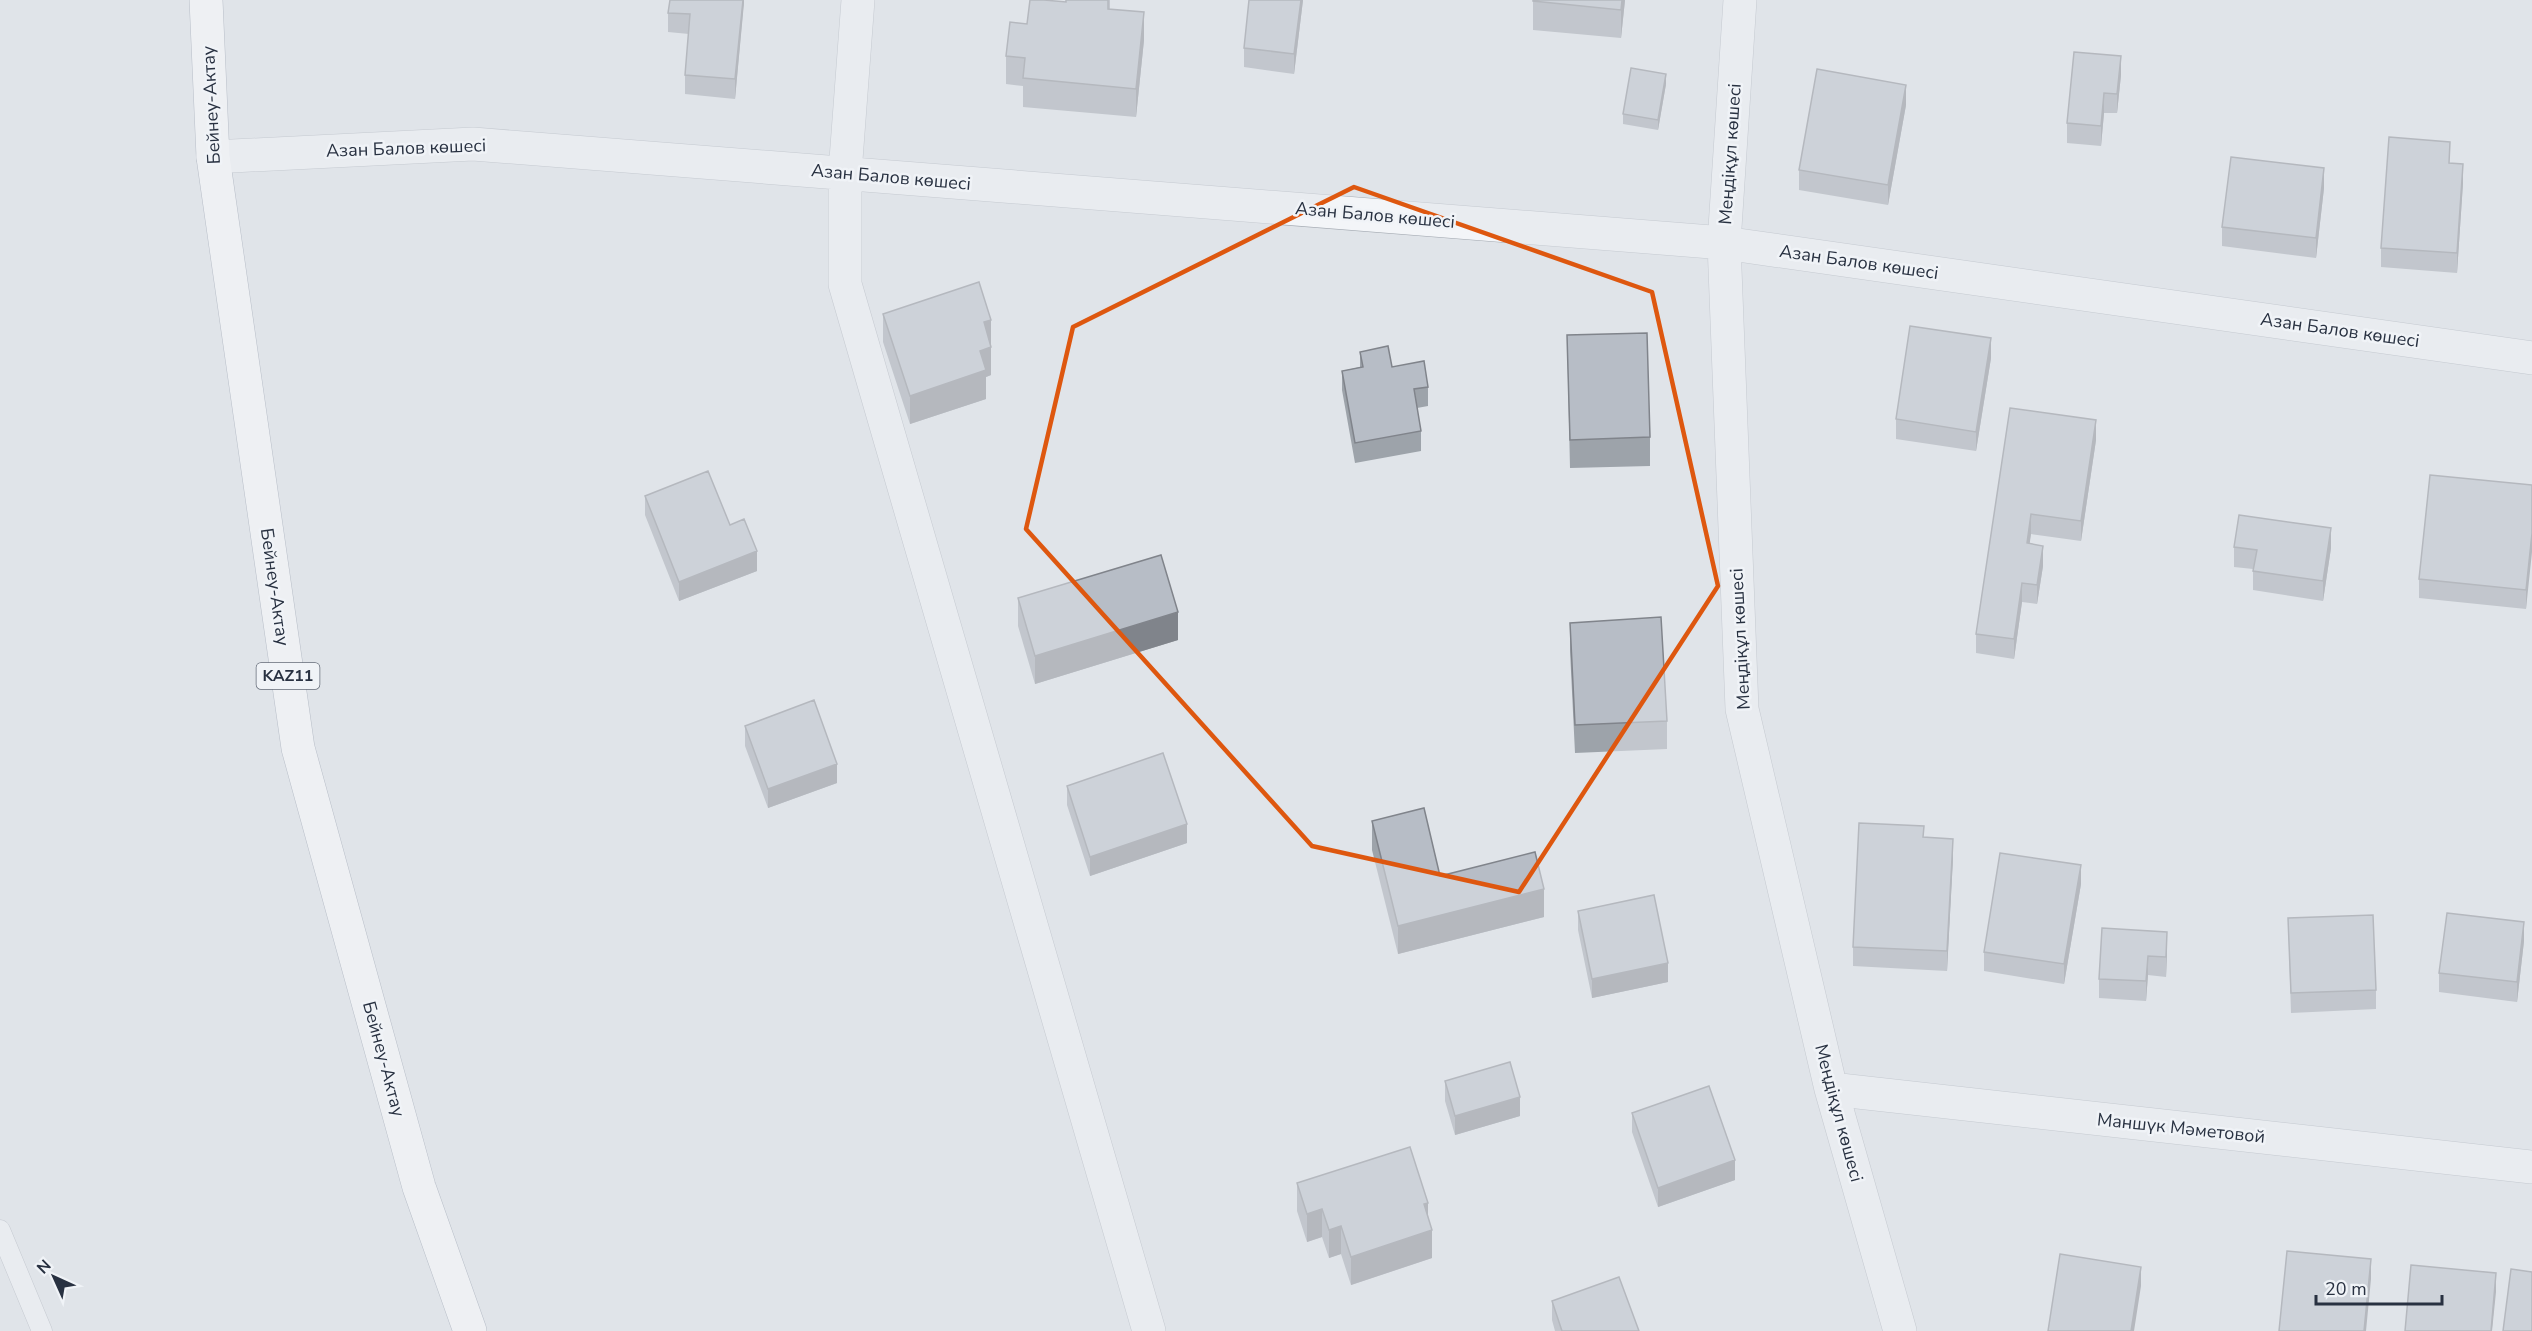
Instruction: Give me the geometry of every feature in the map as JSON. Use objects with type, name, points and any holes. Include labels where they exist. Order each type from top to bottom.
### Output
[{"type":"highway","name":"Бейнеу-Актау","points":[[206,0],[213,157],[298,748],[419,1187],[470,1331]]},
{"type":"street","points":[[858,0],[845,173],[845,284],[1149,1331]]},
{"type":"street","name":"Меңдіқұл көшесі","points":[[1740,0],[1724,243],[1742,709],[1831,1089],[1900,1331]]},
{"type":"street","name":"Азан Балов көшесі","points":[[213,157],[473,144],[1724,243],[2532,358]]},
{"type":"street","name":"Маншүк Мәметовой","points":[[1831,1089],[2532,1167]]},
{"type":"lane","points":[[0,1230],[42,1331]]},
{"type":"highlighted area","points":[[1354,187],[1652,292],[1718,586],[1519,892],[1312,846],[1026,529],[1073,327]]},
{"type":"building","points":[[670,0],[743,0],[735,79],[685,75],[690,14],[668,13]]},
{"type":"building","points":[[1030,0],[1066,2],[1066,0],[1108,0],[1108,9],[1144,12],[1136,89],[1023,78],[1025,58],[1006,56],[1010,22],[1027,24]]},
{"type":"building","points":[[1249,0],[1301,0],[1294,54],[1244,48]]},
{"type":"building","points":[[1533,0],[1622,0],[1621,10]]},
{"type":"building","points":[[2074,52],[2121,56],[2117,94],[2104,93],[2101,126],[2067,123]]},
{"type":"building","points":[[1631,68],[1666,74],[1658,120],[1623,114]]},
{"type":"building","points":[[1817,69],[1906,85],[1888,185],[1799,170]]},
{"type":"building","points":[[2389,137],[2450,142],[2449,163],[2463,164],[2457,253],[2381,248]]},
{"type":"building","points":[[2231,157],[2324,168],[2316,238],[2222,227]]},
{"type":"building","points":[[979,282],[991,320],[984,322],[991,347],[980,351],[986,370],[910,396],[883,314]]},
{"type":"building","points":[[1910,326],[1991,338],[1976,432],[1896,419]]},
{"type":"building","points":[[1647,333],[1650,437],[1570,440],[1567,335]]},
{"type":"building","points":[[1388,346],[1392,367],[1424,361],[1428,387],[1414,389],[1421,431],[1355,443],[1342,371],[1363,367],[1360,352]]},
{"type":"building","points":[[2010,408],[2096,420],[2081,521],[2031,514],[2027,543],[2043,546],[2037,585],[2022,583],[2014,639],[1976,634]]},
{"type":"building","points":[[708,471],[730,525],[744,519],[757,551],[679,582],[645,496]]},
{"type":"building","points":[[2430,475],[2532,485],[2532,533],[2526,590],[2419,579]]},
{"type":"building","points":[[2239,515],[2331,528],[2323,581],[2253,571],[2257,550],[2234,547]]},
{"type":"building","points":[[1161,555],[1178,612],[1035,656],[1018,598]]},
{"type":"building","points":[[1661,617],[1667,721],[1575,725],[1570,623]]},
{"type":"building","points":[[814,700],[837,764],[768,789],[745,726]]},
{"type":"building","points":[[1163,753],[1187,824],[1090,857],[1067,786]]},
{"type":"building","points":[[1424,808],[1440,876],[1535,852],[1544,889],[1398,926],[1372,821]]},
{"type":"building","points":[[1859,823],[1924,826],[1923,837],[1953,839],[1947,951],[1853,947]]},
{"type":"building","points":[[2000,853],[2081,865],[2064,964],[1984,952]]},
{"type":"building","points":[[1654,895],[1668,963],[1592,979],[1578,911]]},
{"type":"building","points":[[2447,913],[2524,922],[2517,982],[2439,973]]},
{"type":"building","points":[[2373,915],[2376,990],[2291,993],[2288,918]]},
{"type":"building","points":[[2102,928],[2167,932],[2166,957],[2148,956],[2146,981],[2099,979]]},
{"type":"building","points":[[1510,1062],[1520,1097],[1455,1116],[1445,1081]]},
{"type":"building","points":[[1709,1086],[1735,1160],[1658,1188],[1632,1113]]},
{"type":"building","points":[[1410,1147],[1428,1203],[1424,1204],[1432,1230],[1351,1257],[1341,1226],[1329,1230],[1322,1209],[1307,1214],[1297,1183]]},
{"type":"building","points":[[2287,1251],[2371,1259],[2364,1331],[2279,1331]]},
{"type":"building","points":[[2060,1254],[2141,1267],[2131,1331],[2048,1331]]},
{"type":"building","points":[[2411,1265],[2496,1273],[2491,1331],[2405,1331]]},
{"type":"building","points":[[2511,1269],[2532,1272],[2532,1331],[2503,1331]]},
{"type":"building","points":[[1619,1277],[1639,1331],[1562,1331],[1552,1301]]}]
